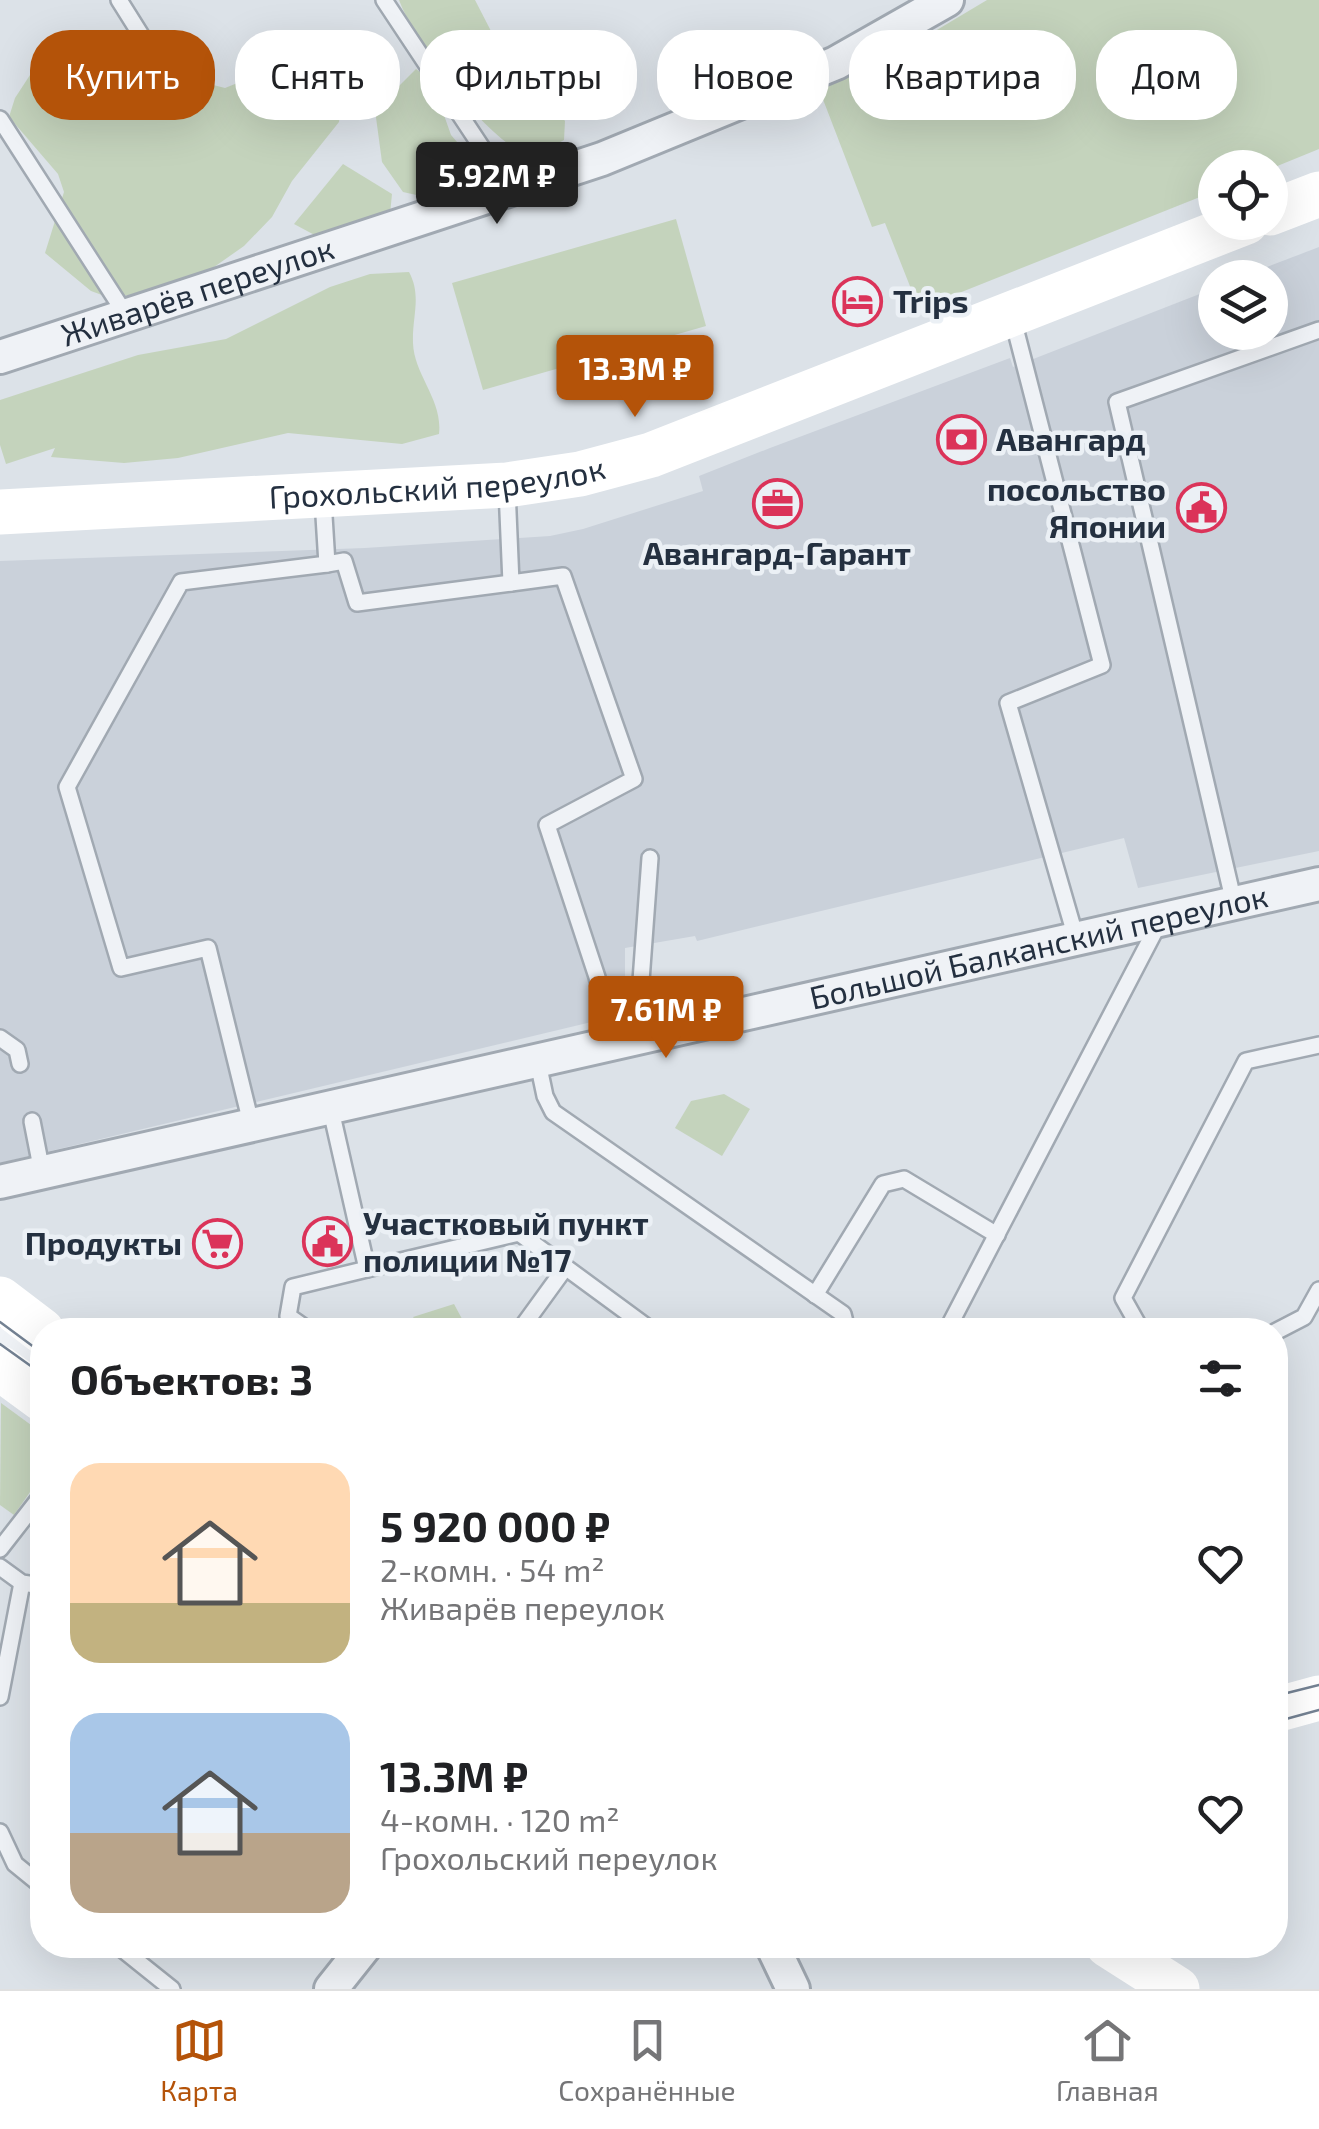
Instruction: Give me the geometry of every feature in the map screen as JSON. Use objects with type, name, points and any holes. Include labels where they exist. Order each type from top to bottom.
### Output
[{"type":"street","name":"Живарёв переулок","points":[[0,357],[510,190],[740,106],[886,38],[947,0]]},
{"type":"street","points":[[1288,206],[1319,194]]},
{"type":"street","name":"Грохольский переулок","points":[[0,512],[507,485],[580,474],[651,454],[1200,240]]},
{"type":"street","name":"Большой Балканский переулок","points":[[0,1182],[1319,884]]},
{"type":"street","points":[[0,1299],[30,1322]]},
{"type":"street","points":[[0,1368],[30,1391]]},
{"type":"street","points":[[332,1989],[356,1958]]},
{"type":"street","points":[[778,1958],[794,1989]]},
{"type":"street","points":[[1128,1958],[1177,1989]]},
{"type":"lane","points":[[119,0],[138,30]]},
{"type":"lane","points":[[384,0],[510,190]]},
{"type":"lane","points":[[0,118],[126,315]]},
{"type":"lane","points":[[1012,314],[1102,665],[1008,703],[1076,938]]},
{"type":"lane","points":[[1234,903],[1117,402],[1319,330]]},
{"type":"lane","points":[[507,485],[511,583]]},
{"type":"lane","points":[[323,496],[327,564]]},
{"type":"lane","points":[[251,1124],[208,948],[121,968],[67,787],[181,582],[344,561],[357,603],[563,576],[634,779],[547,825],[597,976],[611,1042]]},
{"type":"lane","points":[[646,1034],[640,1008],[650,858]]},
{"type":"lane","points":[[953,1318],[1161,920]]},
{"type":"lane","points":[[0,1038],[17,1050],[20,1064]]},
{"type":"lane","points":[[1134,1318],[1123,1298],[1246,1062],[1319,1045]]},
{"type":"lane","points":[[537,1058],[544,1096],[554,1112],[844,1318]]},
{"type":"lane","points":[[330,1106],[367,1268]]},
{"type":"lane","points":[[32,1120],[42,1172]]},
{"type":"lane","points":[[815,1295],[883,1184],[904,1179],[997,1235]]},
{"type":"lane","points":[[291,1318],[288,1316],[294,1287],[519,1233],[634,1318]]},
{"type":"lane","points":[[529,1318],[565,1268]]},
{"type":"lane","points":[[1288,1325],[1304,1317],[1319,1290]]},
{"type":"lane","points":[[0,1334],[30,1357]]},
{"type":"lane","points":[[0,1548],[30,1510]]},
{"type":"lane","points":[[0,1567],[22,1584],[30,1585]]},
{"type":"lane","points":[[0,1697],[22,1584]]},
{"type":"lane","points":[[0,1832],[15,1864],[30,1876]]},
{"type":"lane","points":[[133,1958],[172,1989]]},
{"type":"shaded area","points":[[1319,247],[1319,851],[1138,888],[1124,838],[697,941],[695,936],[625,948],[625,1014],[0,1163],[0,561],[365,548],[550,536],[583,529],[703,491],[699,476],[770,448],[1010,358],[1013,367],[1198,295],[1198,350],[1288,350],[1285,260]]},
{"type":"green space","points":[[399,0],[475,0],[490,30],[420,30],[420,40]]},
{"type":"green space","points":[[987,0],[1319,0],[1319,149],[1288,162],[1288,150],[1198,150],[1198,198],[919,309],[885,223],[872,227],[829,115],[829,85],[849,76],[849,120],[1076,120],[1076,30],[937,30]]},
{"type":"green space","points":[[416,69],[420,72],[420,120],[446,120],[451,135],[476,164],[460,186],[421,196],[403,192],[382,162],[376,120],[400,120],[400,85]]},
{"type":"green space","points":[[30,75],[30,120],[215,120],[215,85],[225,88],[235,84],[235,120],[339,120],[292,181],[272,217],[244,246],[197,279],[168,289],[110,298],[91,291],[45,253],[64,192],[58,174],[9,117],[15,98]]},
{"type":"green space","points":[[482,120],[565,121],[564,140],[531,158]]},
{"type":"green space","points":[[343,164],[392,194],[390,214],[322,239],[294,224]]},
{"type":"green space","points":[[676,219],[706,326],[483,390],[452,283]]},
{"type":"green space","points":[[409,272],[416,298],[415,355],[437,410],[439,434],[402,444],[288,433],[178,458],[124,463],[51,457],[55,448],[6,464],[0,445],[0,400],[138,355],[226,339],[330,287],[370,274]]},
{"type":"green space","points":[[724,1094],[750,1109],[722,1156],[675,1128],[691,1101]]},
{"type":"green space","points":[[454,1304],[462,1318],[414,1318]]},
{"type":"green space","points":[[1,1403],[30,1424],[30,1492],[14,1515],[0,1505]]},
{"type":"tram line","points":[[0,1322],[30,1344]]},
{"type":"tram line","points":[[0,1344],[30,1365]]},
{"type":"tram line","points":[[1288,1693],[1319,1685]]},
{"type":"tram line","points":[[1288,1718],[1319,1710]]},
{"type":"place","name":"Trips","points":[[858,302]]},
{"type":"place","name":"Авангард","points":[[961,440]]},
{"type":"place","name":"Авангард-Гарант","points":[[777,504]]},
{"type":"place","name":"посольство Японии","points":[[1201,508]]},
{"type":"place","name":"Участковый пункт полиции №17","points":[[328,1242]]},
{"type":"place","name":"Продукты","points":[[217,1244]]}]
